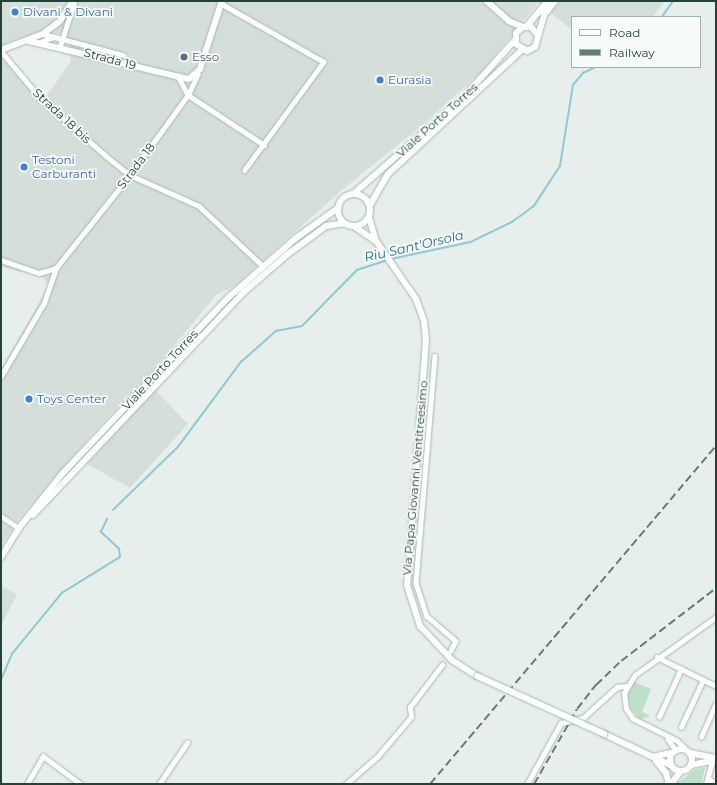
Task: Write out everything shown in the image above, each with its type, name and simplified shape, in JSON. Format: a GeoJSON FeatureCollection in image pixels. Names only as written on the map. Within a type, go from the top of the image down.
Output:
{"type":"FeatureCollection","features":[{"type":"Feature","properties":{"kind":"main road"},"geometry":{"type":"LineString","coordinates":[[548,1],[524,27],[516,32],[515,40],[522,50],[535,47],[544,15],[555,1]]}},
{"type":"Feature","properties":{"kind":"main road"},"geometry":{"type":"LineString","coordinates":[[524,27],[538,34]]}},
{"type":"Feature","properties":{"kind":"main road","name":"Viale Porto Torres"},"geometry":{"type":"LineString","coordinates":[[353,194],[462,99],[515,40]]}},
{"type":"Feature","properties":{"kind":"main road","name":"Viale Porto Torres"},"geometry":{"type":"LineString","coordinates":[[370,204],[388,174],[522,50]]}},
{"type":"Feature","properties":{"kind":"main road"},"geometry":{"type":"LineString","coordinates":[[353,194],[366,199],[370,204],[369,217],[355,227],[344,223],[338,208],[343,198],[353,194]]}},
{"type":"Feature","properties":{"kind":"main road","name":"Viale Porto Torres"},"geometry":{"type":"LineString","coordinates":[[2,555],[19,528],[64,472],[229,297],[263,266],[338,208]]}},
{"type":"Feature","properties":{"kind":"main road","name":"Via Papa Giovanni Ventitreesimo"},"geometry":{"type":"LineString","coordinates":[[369,217],[376,241],[416,299],[424,321],[426,340],[406,570],[408,592],[420,626],[434,644],[477,676],[671,766]]}},
{"type":"Feature","properties":{"kind":"main road","name":"Viale Porto Torres"},"geometry":{"type":"LineString","coordinates":[[2,555],[76,468],[244,292],[288,254],[326,226],[344,223]]}},
{"type":"Feature","properties":{"kind":"main road","name":"Via Papa Giovanni Ventitreesimo"},"geometry":{"type":"LineString","coordinates":[[355,227],[376,241]]}},
{"type":"Feature","properties":{"kind":"main road"},"geometry":{"type":"LineString","coordinates":[[670,784],[671,766],[674,752]]}},
{"type":"Feature","properties":{"kind":"main road"},"geometry":{"type":"LineString","coordinates":[[652,757],[674,752],[688,752],[691,765],[680,772],[670,784]]}},
{"type":"Feature","properties":{"kind":"main road"},"geometry":{"type":"LineString","coordinates":[[652,757],[666,772],[670,784]]}},
{"type":"Feature","properties":{"kind":"main road"},"geometry":{"type":"LineString","coordinates":[[671,766],[680,772]]}},
{"type":"Feature","properties":{"kind":"street"},"geometry":{"type":"LineString","coordinates":[[1,50],[29,41],[43,34],[60,21],[74,1]]}},
{"type":"Feature","properties":{"kind":"street"},"geometry":{"type":"LineString","coordinates":[[60,46],[74,1]]}},
{"type":"Feature","properties":{"kind":"street"},"geometry":{"type":"LineString","coordinates":[[487,1],[509,21],[516,32]]}},
{"type":"Feature","properties":{"kind":"street"},"geometry":{"type":"LineString","coordinates":[[220,2],[324,62],[245,170]]}},
{"type":"Feature","properties":{"kind":"street","name":"Strada 18"},"geometry":{"type":"LineString","coordinates":[[1,376],[44,303],[56,268],[130,175],[188,95],[198,74],[220,2]]}},
{"type":"Feature","properties":{"kind":"street"},"geometry":{"type":"LineString","coordinates":[[509,21],[524,27]]}},
{"type":"Feature","properties":{"kind":"street"},"geometry":{"type":"LineString","coordinates":[[43,34],[62,37],[123,55]]}},
{"type":"Feature","properties":{"kind":"street","name":"Strada 19"},"geometry":{"type":"LineString","coordinates":[[40,42],[56,36]]}},
{"type":"Feature","properties":{"kind":"street","name":"Strada 19"},"geometry":{"type":"LineString","coordinates":[[29,41],[60,46],[179,78],[198,74]]}},
{"type":"Feature","properties":{"kind":"street","name":"Strada 18 bis"},"geometry":{"type":"LineString","coordinates":[[1,50],[42,100],[130,175],[199,206],[263,266]]}},
{"type":"Feature","properties":{"kind":"street"},"geometry":{"type":"LineString","coordinates":[[179,78],[188,95],[264,145]]}},
{"type":"Feature","properties":{"kind":"street"},"geometry":{"type":"LineString","coordinates":[[1,260],[39,273],[56,268]]}},
{"type":"Feature","properties":{"kind":"street"},"geometry":{"type":"LineString","coordinates":[[435,356],[426,437],[416,583],[427,616],[456,641],[451,651]]}},
{"type":"Feature","properties":{"kind":"street"},"geometry":{"type":"LineString","coordinates":[[418,433],[426,437]]}},
{"type":"Feature","properties":{"kind":"street"},"geometry":{"type":"LineString","coordinates":[[1,516],[19,528]]}},
{"type":"Feature","properties":{"kind":"street"},"geometry":{"type":"LineString","coordinates":[[527,784],[561,723],[583,718],[617,687],[626,686],[657,657],[716,617]]}},
{"type":"Feature","properties":{"kind":"street"},"geometry":{"type":"LineString","coordinates":[[657,657],[716,686]]}},
{"type":"Feature","properties":{"kind":"street"},"geometry":{"type":"LineString","coordinates":[[346,784],[378,756],[411,717],[410,707],[442,665]]}},
{"type":"Feature","properties":{"kind":"street"},"geometry":{"type":"LineString","coordinates":[[659,717],[681,669]]}},
{"type":"Feature","properties":{"kind":"street"},"geometry":{"type":"LineString","coordinates":[[681,727],[703,680]]}},
{"type":"Feature","properties":{"kind":"street"},"geometry":{"type":"LineString","coordinates":[[626,686],[625,704],[633,719],[666,736],[688,752],[715,760]]}},
{"type":"Feature","properties":{"kind":"street"},"geometry":{"type":"LineString","coordinates":[[701,737],[716,703]]}},
{"type":"Feature","properties":{"kind":"street"},"geometry":{"type":"LineString","coordinates":[[666,736],[674,752]]}},
{"type":"Feature","properties":{"kind":"street"},"geometry":{"type":"LineString","coordinates":[[159,784],[187,744]]}},
{"type":"Feature","properties":{"kind":"street"},"geometry":{"type":"LineString","coordinates":[[27,784],[43,756],[81,784]]}},
{"type":"Feature","properties":{"kind":"street"},"geometry":{"type":"LineString","coordinates":[[691,765],[715,760]]}},
{"type":"Feature","properties":{"kind":"street"},"geometry":{"type":"LineString","coordinates":[[706,784],[715,760]]}},
{"type":"Feature","properties":{"kind":"street"},"geometry":{"type":"LineString","coordinates":[[708,778],[716,784]]}},
{"type":"Feature","properties":{"kind":"shaded area"},"geometry":{"type":"Polygon","coordinates":[[[1,1],[665,1],[654,16],[571,16],[571,29],[538,3],[483,70],[425,123],[343,189],[236,285],[216,295],[154,370],[100,426],[17,522],[1,512],[1,369],[49,285],[43,277],[1,267],[1,56],[42,103],[71,61],[68,36],[45,30],[1,45],[1,1]]]}},
{"type":"Feature","properties":{"kind":"shaded area"},"geometry":{"type":"Polygon","coordinates":[[[154,389],[188,424],[130,488],[87,464],[154,389]]]}},
{"type":"Feature","properties":{"kind":"shaded area"},"geometry":{"type":"Polygon","coordinates":[[[1,520],[13,528],[1,547],[1,520]]]}},
{"type":"Feature","properties":{"kind":"shaded area"},"geometry":{"type":"Polygon","coordinates":[[[1,586],[17,594],[1,626],[1,586]]]}},
{"type":"Feature","properties":{"kind":"green space"},"geometry":{"type":"Polygon","coordinates":[[[632,681],[651,689],[642,712],[651,716],[640,719],[630,708],[627,695],[632,681]]]}},
{"type":"Feature","properties":{"kind":"green space"},"geometry":{"type":"Polygon","coordinates":[[[705,768],[701,784],[676,784],[696,769],[705,768]]]}},
{"type":"Feature","properties":{"kind":"waterway","name":"Riu Sant'Orsola"},"geometry":{"type":"LineString","coordinates":[[663,16],[673,1]]}},
{"type":"Feature","properties":{"kind":"waterway","name":"Riu Sant'Orsola"},"geometry":{"type":"LineString","coordinates":[[391,259],[471,242],[512,222],[534,206],[560,166],[573,85],[583,73],[594,68]]}},
{"type":"Feature","properties":{"kind":"waterway","name":"Riu Sant'Orsola"},"geometry":{"type":"LineString","coordinates":[[113,510],[178,447],[241,362],[276,331],[302,326],[357,270],[387,260]]}},
{"type":"Feature","properties":{"kind":"waterway","name":"Riu Sant'Orsola"},"geometry":{"type":"LineString","coordinates":[[1,680],[12,654],[62,593],[120,557],[119,549],[101,532],[107,519]]}},
{"type":"Feature","properties":{"kind":"railway"},"geometry":{"type":"LineString","coordinates":[[430,784],[716,445]]}},
{"type":"Feature","properties":{"kind":"railway"},"geometry":{"type":"LineString","coordinates":[[534,784],[577,709],[596,685],[621,661],[716,588]]}},
{"type":"Feature","properties":{"kind":"place","name":"Divani & Divani"},"geometry":{"type":"Point","coordinates":[15,12]}},
{"type":"Feature","properties":{"kind":"place","name":"Esso"},"geometry":{"type":"Point","coordinates":[184,57]}},
{"type":"Feature","properties":{"kind":"place","name":"Eurasia"},"geometry":{"type":"Point","coordinates":[380,80]}},
{"type":"Feature","properties":{"kind":"place","name":"Testoni Carburanti"},"geometry":{"type":"Point","coordinates":[24,167]}},
{"type":"Feature","properties":{"kind":"place","name":"Toys Center"},"geometry":{"type":"Point","coordinates":[29,399]}}]}
